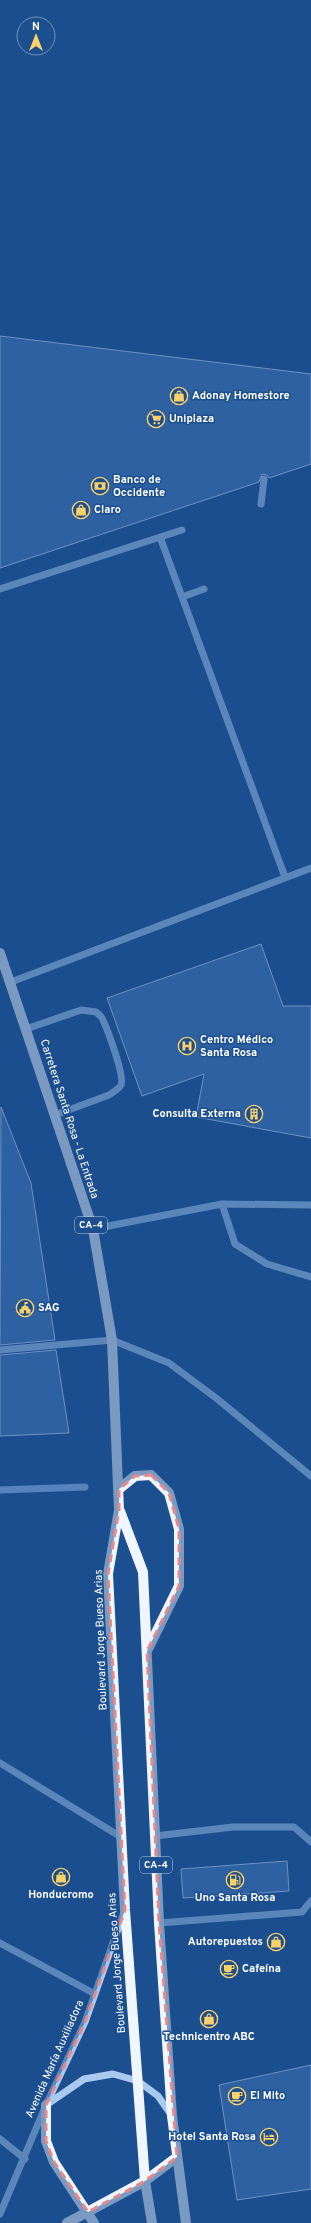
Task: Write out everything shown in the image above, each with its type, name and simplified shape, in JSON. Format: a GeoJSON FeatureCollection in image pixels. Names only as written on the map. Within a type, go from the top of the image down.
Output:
{"type":"FeatureCollection","features":[{"type":"Feature","properties":{"kind":"main road","name":"Carretera Santa Rosa - La Entrada"},"geometry":{"type":"LineString","coordinates":[[0,953],[93,1229],[112,1340],[119,1510]]}},
{"type":"Feature","properties":{"kind":"main road"},"geometry":{"type":"LineString","coordinates":[[119,1489],[135,1476],[151,1475],[169,1493],[179,1529],[178,1586],[147,1651]]}},
{"type":"Feature","properties":{"kind":"main road","name":"CA-4"},"geometry":{"type":"LineString","coordinates":[[119,1510],[143,1572],[155,1836],[172,2116],[186,2223]]}},
{"type":"Feature","properties":{"kind":"main road","name":"Boulevard Jorge Bueso Arias"},"geometry":{"type":"LineString","coordinates":[[119,1510],[108,1574],[125,1910],[145,2181],[152,2223]]}},
{"type":"Feature","properties":{"kind":"main road"},"geometry":{"type":"LineString","coordinates":[[46,2105],[46,2141],[54,2162],[94,2223]]}},
{"type":"Feature","properties":{"kind":"main road"},"geometry":{"type":"LineString","coordinates":[[67,2223],[145,2181],[177,2157]]}},
{"type":"Feature","properties":{"kind":"street"},"geometry":{"type":"LineString","coordinates":[[261,504],[264,479]]}},
{"type":"Feature","properties":{"kind":"street"},"geometry":{"type":"LineString","coordinates":[[0,589],[182,530]]}},
{"type":"Feature","properties":{"kind":"street"},"geometry":{"type":"LineString","coordinates":[[160,537],[285,877]]}},
{"type":"Feature","properties":{"kind":"street"},"geometry":{"type":"LineString","coordinates":[[182,597],[204,589]]}},
{"type":"Feature","properties":{"kind":"street"},"geometry":{"type":"LineString","coordinates":[[11,982],[311,868]]}},
{"type":"Feature","properties":{"kind":"street"},"geometry":{"type":"LineString","coordinates":[[26,1029],[81,1010],[96,1012],[102,1018],[114,1051],[122,1077],[121,1085],[109,1095],[55,1115]]}},
{"type":"Feature","properties":{"kind":"street"},"geometry":{"type":"LineString","coordinates":[[93,1229],[222,1204],[311,1205]]}},
{"type":"Feature","properties":{"kind":"street"},"geometry":{"type":"LineString","coordinates":[[222,1204],[235,1244],[267,1264],[311,1277]]}},
{"type":"Feature","properties":{"kind":"street"},"geometry":{"type":"LineString","coordinates":[[0,1350],[112,1340],[169,1363],[216,1398],[311,1476]]}},
{"type":"Feature","properties":{"kind":"street"},"geometry":{"type":"LineString","coordinates":[[0,1763],[121,1837]]}},
{"type":"Feature","properties":{"kind":"street"},"geometry":{"type":"LineString","coordinates":[[155,1836],[233,1827],[294,1827],[311,1842]]}},
{"type":"Feature","properties":{"kind":"street"},"geometry":{"type":"LineString","coordinates":[[160,1923],[302,1912],[311,1901]]}},
{"type":"Feature","properties":{"kind":"street","name":"Avenida María Auxiliadora"},"geometry":{"type":"LineString","coordinates":[[0,2214],[25,2159],[46,2105],[85,2022],[125,1910]]}},
{"type":"Feature","properties":{"kind":"street"},"geometry":{"type":"LineString","coordinates":[[0,1943],[95,1994]]}},
{"type":"Feature","properties":{"kind":"street"},"geometry":{"type":"LineString","coordinates":[[46,2105],[84,2079],[113,2074],[138,2080],[158,2096],[172,2116]]}},
{"type":"Feature","properties":{"kind":"street"},"geometry":{"type":"LineString","coordinates":[[0,2139],[25,2159]]}},
{"type":"Feature","properties":{"kind":"highlighted area"},"geometry":{"type":"Polygon","coordinates":[[[151,1475],[169,1493],[179,1529],[179,1586],[147,1651],[159,1923],[177,2157],[145,2181],[88,2212],[54,2162],[46,2141],[46,2105],[85,2022],[125,1910],[108,1574],[119,1510],[119,1489],[135,1476],[151,1475]]]}},
{"type":"Feature","properties":{"kind":"building","name":"Uniplaza"},"geometry":{"type":"Polygon","coordinates":[[[0,336],[311,374],[311,464],[269,478],[267,475],[262,474],[259,482],[0,568],[0,336]]]}},
{"type":"Feature","properties":{"kind":"building"},"geometry":{"type":"Polygon","coordinates":[[[261,944],[283,1006],[311,1006],[311,1138],[196,1117],[204,1074],[142,1096],[107,998],[261,944]]]}},
{"type":"Feature","properties":{"kind":"building"},"geometry":{"type":"Polygon","coordinates":[[[1,1107],[31,1183],[55,1340],[0,1345],[1,1107]]]}},
{"type":"Feature","properties":{"kind":"building"},"geometry":{"type":"Polygon","coordinates":[[[56,1350],[69,1433],[0,1436],[0,1355],[56,1350]]]}},
{"type":"Feature","properties":{"kind":"building","name":"Uno Santa Rosa"},"geometry":{"type":"Polygon","coordinates":[[[287,1861],[289,1891],[183,1898],[181,1869],[287,1861]]]}},
{"type":"Feature","properties":{"kind":"building","name":"Hotel Santa Rosa"},"geometry":{"type":"Polygon","coordinates":[[[311,2065],[311,2189],[237,2200],[219,2085],[311,2065]]]}},
{"type":"Feature","properties":{"kind":"waterway"},"geometry":{"type":"LineString","coordinates":[[0,1490],[85,1487]]}},
{"type":"Feature","properties":{"kind":"place","name":"Adonay Homestore"},"geometry":{"type":"Point","coordinates":[179,396]}},
{"type":"Feature","properties":{"kind":"place","name":"Uniplaza"},"geometry":{"type":"Point","coordinates":[156,419]}},
{"type":"Feature","properties":{"kind":"place","name":"Banco de Occidente"},"geometry":{"type":"Point","coordinates":[100,486]}},
{"type":"Feature","properties":{"kind":"place","name":"Claro"},"geometry":{"type":"Point","coordinates":[81,510]}},
{"type":"Feature","properties":{"kind":"place","name":"Centro Médico Santa Rosa"},"geometry":{"type":"Point","coordinates":[187,1046]}},
{"type":"Feature","properties":{"kind":"place","name":"Consulta Externa"},"geometry":{"type":"Point","coordinates":[254,1114]}},
{"type":"Feature","properties":{"kind":"place","name":"SAG"},"geometry":{"type":"Point","coordinates":[25,1308]}},
{"type":"Feature","properties":{"kind":"place","name":"Honducromo"},"geometry":{"type":"Point","coordinates":[61,1877]}},
{"type":"Feature","properties":{"kind":"place","name":"Uno Santa Rosa"},"geometry":{"type":"Point","coordinates":[235,1880]}},
{"type":"Feature","properties":{"kind":"place","name":"Autorepuestos"},"geometry":{"type":"Point","coordinates":[276,1942]}},
{"type":"Feature","properties":{"kind":"place","name":"Cafeína"},"geometry":{"type":"Point","coordinates":[229,1969]}},
{"type":"Feature","properties":{"kind":"place","name":"Technicentro ABC"},"geometry":{"type":"Point","coordinates":[209,2019]}},
{"type":"Feature","properties":{"kind":"place","name":"El Mito"},"geometry":{"type":"Point","coordinates":[237,2096]}},
{"type":"Feature","properties":{"kind":"place","name":"Hotel Santa Rosa"},"geometry":{"type":"Point","coordinates":[269,2137]}}]}
